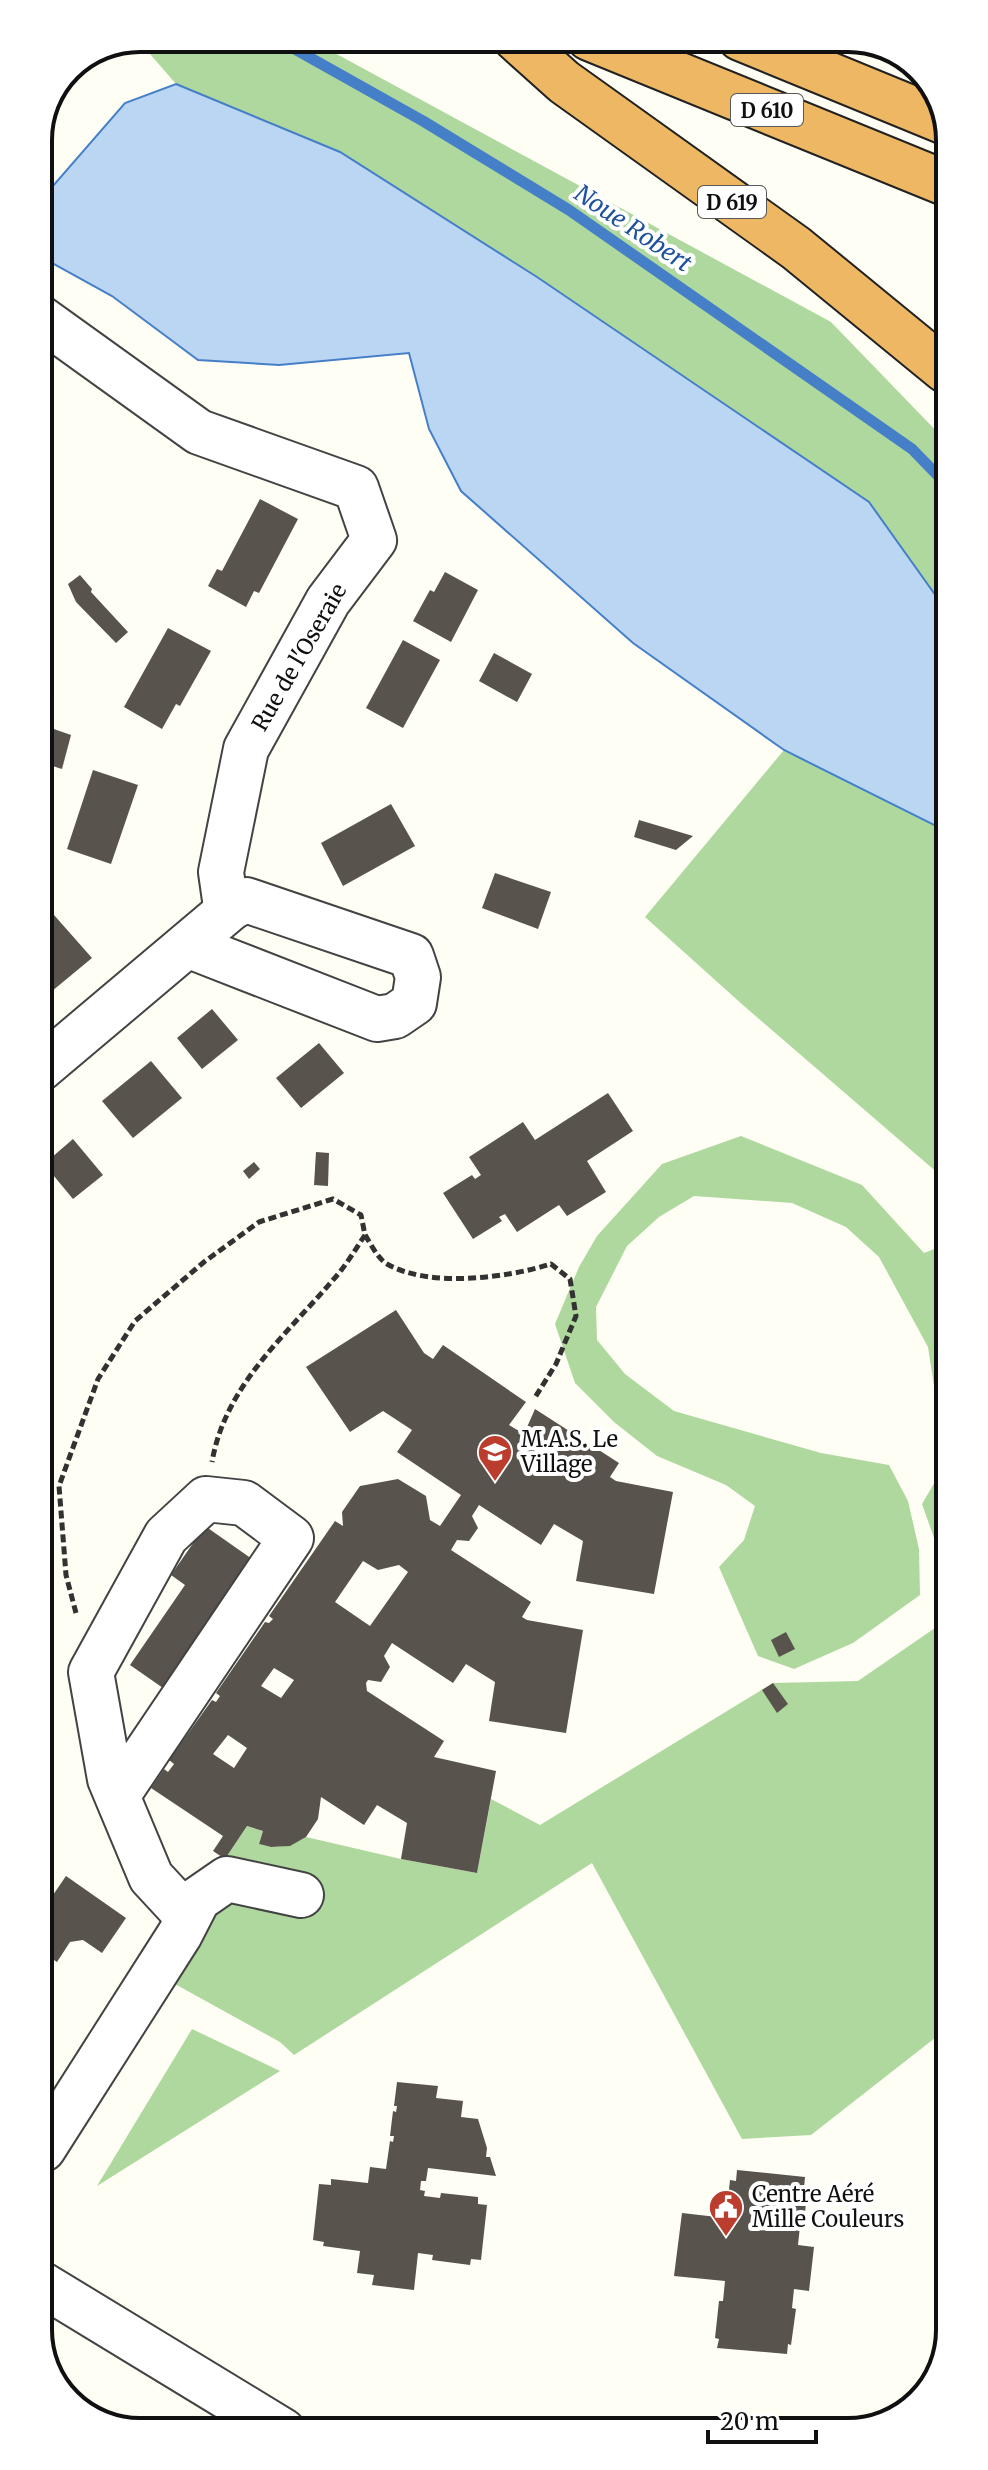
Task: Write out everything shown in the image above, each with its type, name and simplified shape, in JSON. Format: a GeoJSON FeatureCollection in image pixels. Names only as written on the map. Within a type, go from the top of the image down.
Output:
{"type":"FeatureCollection","features":[{"type":"Feature","properties":{"kind":"highway","name":"D 619"},"geometry":{"type":"LineString","coordinates":[[531,52],[564,82],[796,248],[936,363]]}},
{"type":"Feature","properties":{"kind":"highway","name":"D 610"},"geometry":{"type":"LineString","coordinates":[[623,52],[936,179]]}},
{"type":"Feature","properties":{"kind":"highway","name":"D 610"},"geometry":{"type":"LineString","coordinates":[[774,52],[932,117]]}},
{"type":"Feature","properties":{"kind":"street","name":"Rue de l'Oseraie"},"geometry":{"type":"LineString","coordinates":[[52,326],[199,432],[356,488],[374,540],[328,601],[246,749],[221,872],[225,900],[232,907]]}},
{"type":"Feature","properties":{"kind":"street"},"geometry":{"type":"LineString","coordinates":[[52,1059],[232,907],[246,900],[411,956],[418,977],[414,1003],[395,1016],[377,1019],[187,945]]}},
{"type":"Feature","properties":{"kind":"street"},"geometry":{"type":"LineString","coordinates":[[117,1796],[291,1538],[244,1503],[206,1499],[166,1536],[91,1672],[110,1779],[117,1796],[151,1877],[188,1917]]}},
{"type":"Feature","properties":{"kind":"street"},"geometry":{"type":"LineString","coordinates":[[52,2135],[180,1934],[198,1899],[227,1879],[301,1895]]}},
{"type":"Feature","properties":{"kind":"street"},"geometry":{"type":"LineString","coordinates":[[52,2290],[262,2418]]}},
{"type":"Feature","properties":{"kind":"path"},"geometry":{"type":"LineString","coordinates":[[91,1672],[66,1575],[59,1486],[98,1379],[135,1321],[204,1262],[259,1222],[333,1199],[361,1215],[365,1235],[385,1263],[418,1276],[443,1279],[523,1273],[551,1264],[570,1279],[576,1316],[556,1364],[534,1399]]}},
{"type":"Feature","properties":{"kind":"path"},"geometry":{"type":"LineString","coordinates":[[206,1499],[212,1457],[223,1418],[252,1374],[335,1278],[365,1235]]}},
{"type":"Feature","properties":{"kind":"green space"},"geometry":{"type":"Polygon","coordinates":[[[148,52],[333,52],[831,322],[936,431],[936,596],[869,502],[537,277],[340,152],[176,84],[148,52]]]}},
{"type":"Feature","properties":{"kind":"green space"},"geometry":{"type":"Polygon","coordinates":[[[784,750],[936,826],[936,1172],[744,1006],[645,917],[784,750]]]}},
{"type":"Feature","properties":{"kind":"green space"},"geometry":{"type":"Polygon","coordinates":[[[741,1136],[862,1185],[924,1253],[936,1248],[936,1480],[934,1386],[928,1347],[879,1257],[846,1227],[792,1203],[694,1196],[659,1217],[627,1246],[596,1307],[597,1340],[625,1374],[674,1411],[821,1453],[889,1465],[908,1501],[919,1549],[920,1595],[853,1643],[794,1669],[758,1656],[719,1567],[744,1540],[755,1506],[726,1485],[657,1456],[614,1422],[575,1383],[555,1324],[579,1267],[597,1236],[662,1164],[741,1136]]]}},
{"type":"Feature","properties":{"kind":"green space"},"geometry":{"type":"Polygon","coordinates":[[[936,1480],[936,1544],[922,1504],[936,1480]]]}},
{"type":"Feature","properties":{"kind":"green space"},"geometry":{"type":"Polygon","coordinates":[[[936,1627],[936,2037],[811,2135],[742,2139],[592,1863],[294,2055],[280,2042],[164,1978],[225,1859],[247,1826],[263,1831],[259,1844],[266,1846],[283,1846],[306,1837],[477,1873],[491,1799],[540,1825],[773,1683],[858,1681],[936,1627]]]}},
{"type":"Feature","properties":{"kind":"green space"},"geometry":{"type":"Polygon","coordinates":[[[192,2029],[280,2071],[97,2186],[192,2029]]]}},
{"type":"Feature","properties":{"kind":"water"},"geometry":{"type":"Polygon","coordinates":[[[176,84],[340,152],[537,277],[869,502],[936,596],[936,826],[784,750],[633,643],[461,491],[429,429],[409,353],[279,365],[198,360],[112,296],[52,263],[52,187],[125,103],[176,84]]]}},
{"type":"Feature","properties":{"kind":"building"},"geometry":{"type":"Polygon","coordinates":[[[260,499],[298,519],[259,593],[254,591],[246,607],[208,586],[217,569],[222,571],[260,499]]]}},
{"type":"Feature","properties":{"kind":"building"},"geometry":{"type":"Polygon","coordinates":[[[445,572],[478,590],[451,642],[413,621],[430,590],[434,592],[445,572]]]}},
{"type":"Feature","properties":{"kind":"building"},"geometry":{"type":"Polygon","coordinates":[[[80,575],[92,589],[91,592],[128,632],[116,643],[76,602],[68,584],[80,575]]]}},
{"type":"Feature","properties":{"kind":"building"},"geometry":{"type":"Polygon","coordinates":[[[168,628],[211,651],[180,706],[176,704],[162,729],[124,707],[168,628]]]}},
{"type":"Feature","properties":{"kind":"building"},"geometry":{"type":"Polygon","coordinates":[[[403,640],[440,660],[403,728],[366,708],[403,640]]]}},
{"type":"Feature","properties":{"kind":"building"},"geometry":{"type":"Polygon","coordinates":[[[494,653],[532,674],[517,702],[479,681],[494,653]]]}},
{"type":"Feature","properties":{"kind":"building"},"geometry":{"type":"Polygon","coordinates":[[[52,728],[71,735],[62,769],[52,766],[52,728]]]}},
{"type":"Feature","properties":{"kind":"building"},"geometry":{"type":"Polygon","coordinates":[[[93,770],[138,785],[111,864],[67,849],[93,770]]]}},
{"type":"Feature","properties":{"kind":"building"},"geometry":{"type":"Polygon","coordinates":[[[391,804],[415,846],[343,886],[321,843],[391,804]]]}},
{"type":"Feature","properties":{"kind":"building"},"geometry":{"type":"Polygon","coordinates":[[[639,820],[693,836],[676,850],[634,837],[639,820]]]}},
{"type":"Feature","properties":{"kind":"building"},"geometry":{"type":"Polygon","coordinates":[[[495,873],[551,892],[538,929],[482,908],[495,873]]]}},
{"type":"Feature","properties":{"kind":"building"},"geometry":{"type":"Polygon","coordinates":[[[54,915],[92,958],[52,991],[54,915]]]}},
{"type":"Feature","properties":{"kind":"building"},"geometry":{"type":"Polygon","coordinates":[[[212,1009],[238,1040],[202,1069],[177,1038],[212,1009]]]}},
{"type":"Feature","properties":{"kind":"building"},"geometry":{"type":"Polygon","coordinates":[[[319,1043],[344,1073],[301,1108],[276,1078],[319,1043]]]}},
{"type":"Feature","properties":{"kind":"building"},"geometry":{"type":"Polygon","coordinates":[[[151,1061],[182,1098],[133,1138],[102,1101],[151,1061]]]}},
{"type":"Feature","properties":{"kind":"building"},"geometry":{"type":"Polygon","coordinates":[[[608,1093],[633,1131],[587,1161],[606,1192],[567,1216],[559,1205],[517,1232],[505,1214],[499,1217],[502,1221],[473,1239],[443,1193],[472,1175],[475,1179],[481,1175],[469,1157],[523,1122],[535,1140],[608,1093]]]}},
{"type":"Feature","properties":{"kind":"building"},"geometry":{"type":"Polygon","coordinates":[[[73,1139],[103,1175],[73,1199],[52,1174],[52,1157],[73,1139]]]}},
{"type":"Feature","properties":{"kind":"building"},"geometry":{"type":"Polygon","coordinates":[[[316,1152],[329,1153],[328,1186],[314,1185],[316,1152]]]}},
{"type":"Feature","properties":{"kind":"building"},"geometry":{"type":"Polygon","coordinates":[[[254,1162],[260,1169],[249,1179],[243,1171],[254,1162]]]}},
{"type":"Feature","properties":{"kind":"building"},"geometry":{"type":"Polygon","coordinates":[[[396,1310],[424,1353],[433,1359],[443,1345],[526,1402],[509,1425],[524,1434],[535,1409],[619,1463],[610,1477],[616,1481],[673,1492],[654,1594],[576,1581],[583,1541],[554,1524],[541,1545],[479,1505],[472,1516],[478,1528],[469,1541],[457,1540],[451,1550],[531,1602],[522,1617],[583,1630],[566,1733],[489,1721],[495,1682],[466,1664],[453,1683],[392,1643],[384,1656],[390,1667],[381,1682],[368,1680],[366,1683],[367,1691],[444,1741],[434,1757],[496,1771],[477,1873],[401,1859],[407,1823],[377,1805],[364,1825],[321,1797],[318,1819],[306,1837],[290,1846],[271,1847],[259,1844],[263,1831],[247,1826],[225,1859],[213,1851],[223,1836],[151,1788],[164,1769],[168,1772],[174,1764],[169,1760],[212,1700],[216,1702],[220,1696],[216,1693],[265,1622],[273,1619],[269,1616],[335,1521],[343,1526],[342,1512],[360,1486],[398,1479],[426,1496],[430,1520],[440,1526],[461,1495],[397,1452],[412,1430],[383,1411],[350,1432],[306,1367],[396,1310]],[[363,1561],[335,1602],[370,1626],[408,1572],[399,1565],[378,1570],[363,1561]],[[274,1668],[261,1686],[281,1698],[294,1680],[274,1668]],[[228,1735],[213,1754],[234,1768],[247,1748],[228,1735]]]}},
{"type":"Feature","properties":{"kind":"building"},"geometry":{"type":"Polygon","coordinates":[[[205,1526],[252,1559],[163,1688],[130,1665],[185,1585],[171,1575],[205,1526]]]}},
{"type":"Feature","properties":{"kind":"building"},"geometry":{"type":"Polygon","coordinates":[[[786,1632],[795,1649],[779,1657],[771,1640],[786,1632]]]}},
{"type":"Feature","properties":{"kind":"building"},"geometry":{"type":"Polygon","coordinates":[[[773,1683],[788,1704],[777,1713],[762,1690],[773,1683]]]}},
{"type":"Feature","properties":{"kind":"building"},"geometry":{"type":"Polygon","coordinates":[[[66,1876],[126,1918],[102,1953],[83,1940],[70,1942],[57,1962],[52,1959],[52,1896],[66,1876]]]}},
{"type":"Feature","properties":{"kind":"building"},"geometry":{"type":"Polygon","coordinates":[[[397,2082],[438,2086],[436,2098],[463,2101],[461,2117],[478,2119],[487,2148],[486,2157],[490,2157],[496,2176],[428,2168],[426,2181],[421,2181],[420,2190],[425,2191],[424,2196],[440,2198],[441,2193],[478,2197],[478,2204],[487,2205],[481,2260],[471,2259],[470,2265],[432,2260],[433,2255],[418,2253],[414,2290],[372,2285],[374,2275],[357,2273],[360,2251],[323,2246],[324,2242],[313,2240],[319,2184],[331,2185],[331,2179],[368,2183],[370,2167],[386,2169],[390,2141],[393,2142],[394,2136],[390,2136],[393,2111],[396,2112],[397,2106],[394,2106],[397,2082]]]}},
{"type":"Feature","properties":{"kind":"building"},"geometry":{"type":"Polygon","coordinates":[[[737,2170],[805,2177],[804,2226],[800,2226],[798,2245],[814,2247],[809,2291],[794,2289],[792,2308],[796,2309],[787,2354],[717,2348],[719,2339],[715,2338],[719,2301],[723,2301],[725,2281],[674,2276],[682,2213],[726,2218],[730,2180],[736,2181],[737,2170]]]}},
{"type":"Feature","properties":{"kind":"waterway","name":"Noue Robert"},"geometry":{"type":"LineString","coordinates":[[300,52],[423,121],[569,210],[912,449],[936,474]]}},
{"type":"Feature","properties":{"kind":"place","name":"M.A.S. Le Village"},"geometry":{"type":"Point","coordinates":[495,1483]}},
{"type":"Feature","properties":{"kind":"place","name":"Centre Aéré Mille Couleurs"},"geometry":{"type":"Point","coordinates":[726,2238]}}]}
